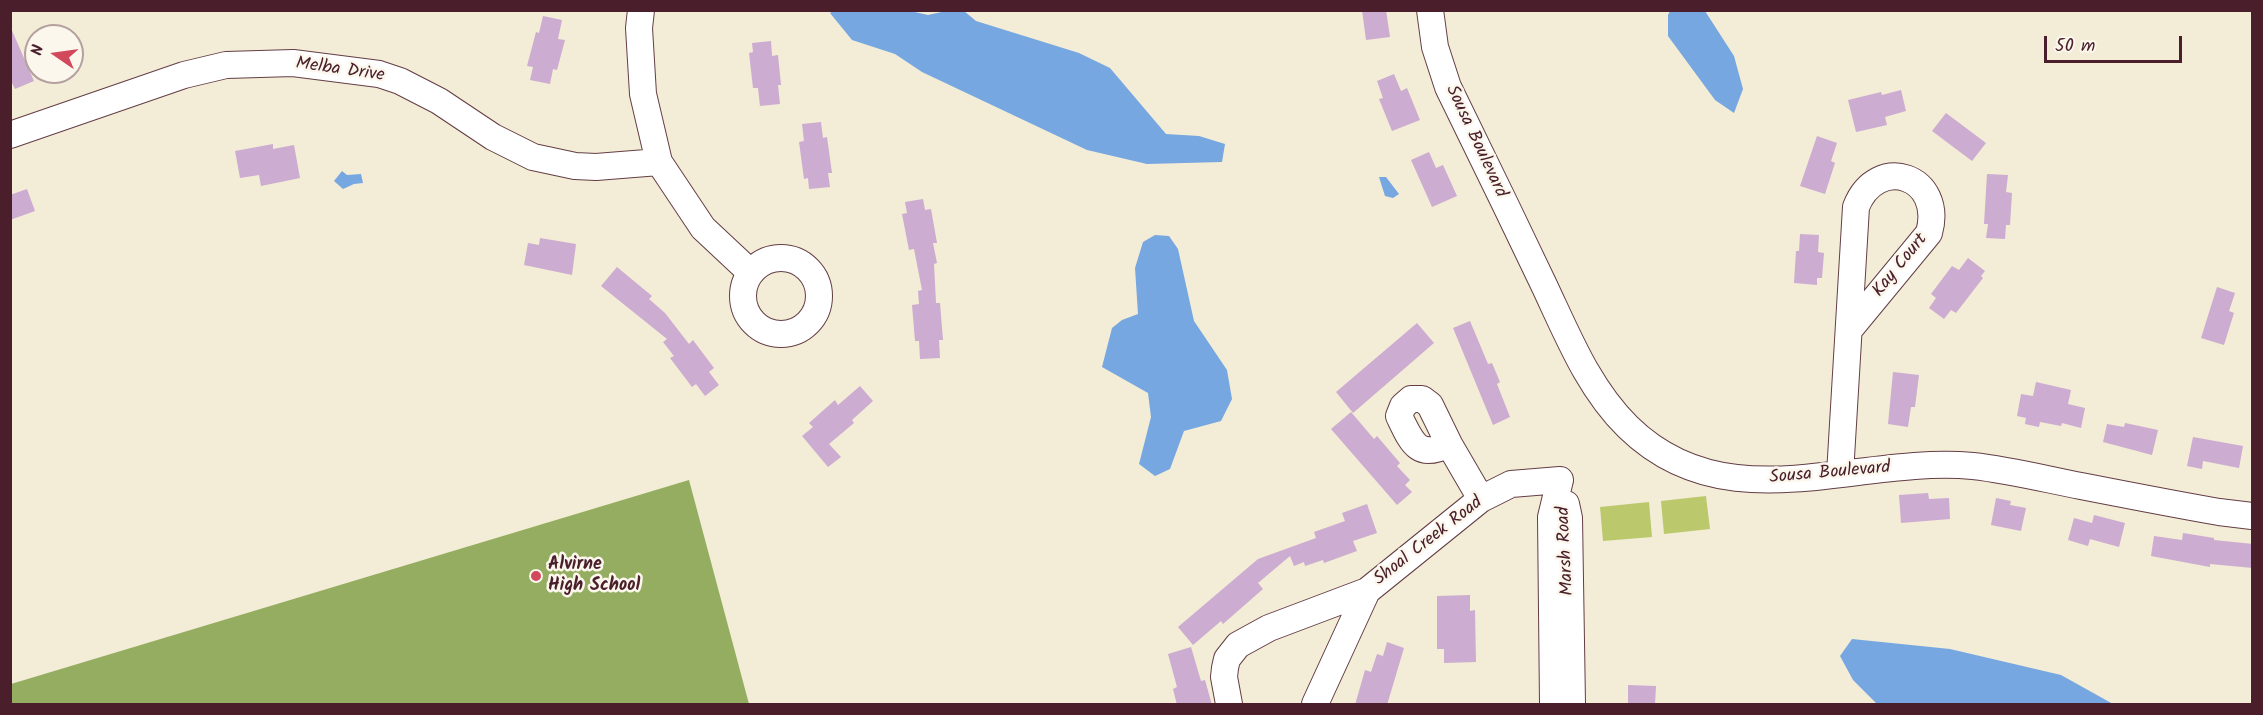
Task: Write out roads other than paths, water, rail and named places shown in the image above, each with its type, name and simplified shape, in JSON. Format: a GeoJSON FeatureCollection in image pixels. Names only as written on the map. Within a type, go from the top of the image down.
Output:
{"type":"FeatureCollection","features":[{"type":"Feature","properties":{"kind":"street"},"geometry":{"type":"LineString","coordinates":[[640,10],[641,84],[659,162],[703,228],[750,272]]}},
{"type":"Feature","properties":{"kind":"street","name":"Sousa Boulevard"},"geometry":{"type":"LineString","coordinates":[[1430,10],[1435,47],[1448,87],[1580,360],[1598,390],[1618,416],[1639,436],[1667,455],[1693,467],[1723,476],[1776,481],[1931,464],[1973,466],[2219,512],[2253,516]]}},
{"type":"Feature","properties":{"kind":"street","name":"Melba Drive"},"geometry":{"type":"LineString","coordinates":[[10,135],[194,73],[226,65],[293,63],[380,74],[400,81],[439,100],[493,137],[533,157],[596,168],[659,162]]}},
{"type":"Feature","properties":{"kind":"street","name":"Kay Court"},"geometry":{"type":"LineString","coordinates":[[1840,474],[1856,207],[1861,195],[1869,185],[1881,178],[1894,176],[1907,178],[1919,185],[1928,195],[1933,220],[1929,232],[1849,330]]}},
{"type":"Feature","properties":{"kind":"street"},"geometry":{"type":"LineString","coordinates":[[1449,444],[1481,500]]}},
{"type":"Feature","properties":{"kind":"street","name":"Shoal Creek Road"},"geometry":{"type":"LineString","coordinates":[[1229,705],[1224,677],[1225,668],[1227,659],[1238,645],[1269,628],[1367,591],[1481,500],[1511,483],[1560,480]]}},
{"type":"Feature","properties":{"kind":"street","name":"Marsh Road"},"geometry":{"type":"LineString","coordinates":[[1553,705],[1551,518],[1560,480]]}},
{"type":"Feature","properties":{"kind":"street","name":"Marsh Road"},"geometry":{"type":"LineString","coordinates":[[1560,480],[1569,518],[1572,705]]}},
{"type":"Feature","properties":{"kind":"street","name":"Shoal Creek Road"},"geometry":{"type":"LineString","coordinates":[[1315,705],[1367,591]]}},
{"type":"Feature","properties":{"kind":"water"},"geometry":{"type":"Polygon","coordinates":[[[834,10],[906,10],[928,15],[946,11],[964,11],[976,21],[1079,53],[1110,68],[1166,134],[1199,136],[1225,144],[1222,162],[1147,164],[1087,150],[922,72],[895,54],[852,40],[830,13],[834,10]]]}},
{"type":"Feature","properties":{"kind":"water"},"geometry":{"type":"Polygon","coordinates":[[[1670,11],[1705,11],[1734,56],[1743,89],[1734,113],[1715,100],[1668,36],[1670,11]]]}},
{"type":"Feature","properties":{"kind":"water"},"geometry":{"type":"Polygon","coordinates":[[[342,171],[347,175],[361,174],[363,183],[343,189],[334,181],[342,171]]]}},
{"type":"Feature","properties":{"kind":"water"},"geometry":{"type":"Polygon","coordinates":[[[1379,177],[1386,177],[1399,194],[1393,198],[1385,196],[1379,177]]]}},
{"type":"Feature","properties":{"kind":"water"},"geometry":{"type":"Polygon","coordinates":[[[1155,235],[1169,236],[1178,249],[1194,321],[1227,370],[1232,399],[1221,421],[1184,431],[1170,469],[1155,476],[1139,464],[1151,417],[1148,393],[1102,367],[1112,328],[1122,320],[1138,314],[1135,268],[1143,242],[1155,235]]]}},
{"type":"Feature","properties":{"kind":"water"},"geometry":{"type":"Polygon","coordinates":[[[1852,639],[1950,649],[2061,675],[2113,704],[1877,704],[1853,680],[1840,656],[1852,639]]]}},
{"type":"Feature","properties":{"kind":"place","name":"Alvirne High School"},"geometry":{"type":"Point","coordinates":[536,576]}}]}
